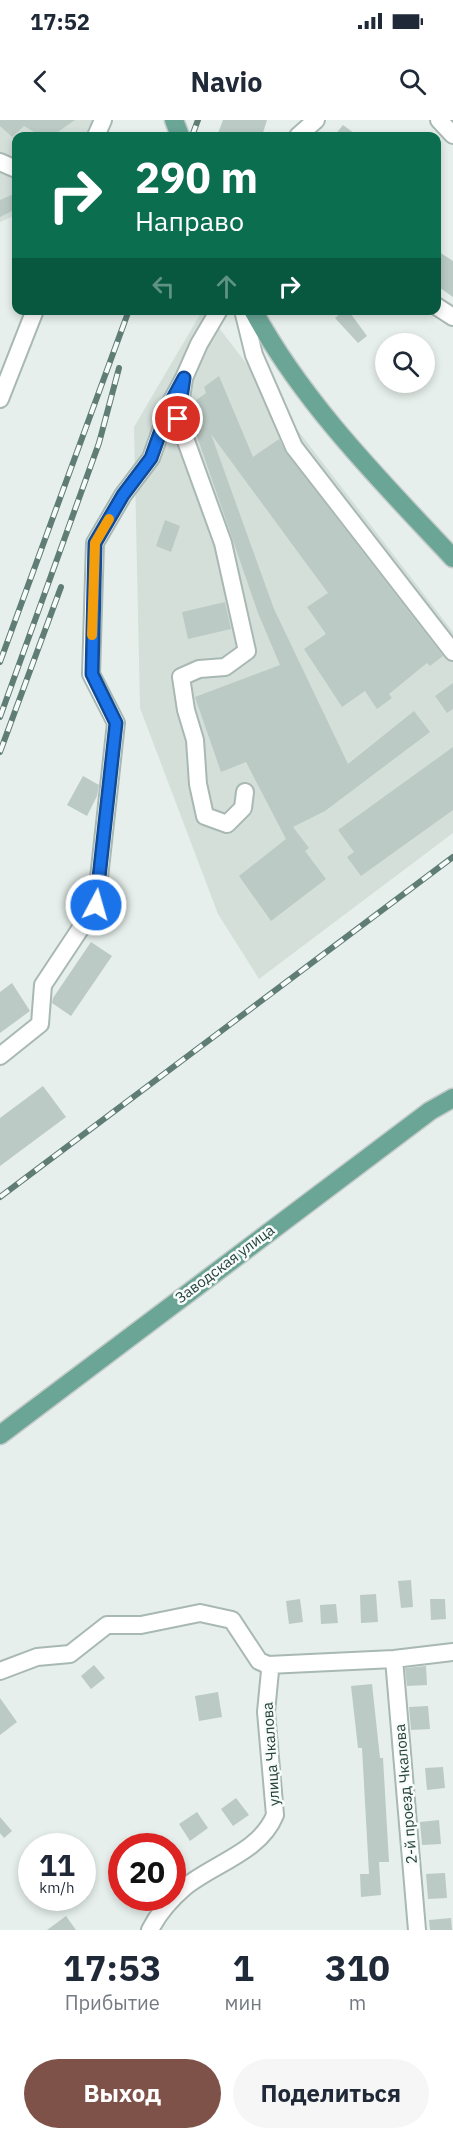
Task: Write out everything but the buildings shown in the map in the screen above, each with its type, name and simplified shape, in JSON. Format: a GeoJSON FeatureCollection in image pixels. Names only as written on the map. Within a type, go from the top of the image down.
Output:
{"type":"FeatureCollection","features":[{"type":"Feature","properties":{"kind":"main road"},"geometry":{"type":"LineString","coordinates":[[256,315],[273,348],[327,418],[453,558]]}},
{"type":"Feature","properties":{"kind":"main road","name":"Заводская улица"},"geometry":{"type":"LineString","coordinates":[[0,1435],[429,1111],[453,1098]]}},
{"type":"Feature","properties":{"kind":"street"},"geometry":{"type":"LineString","coordinates":[[302,132],[316,120]]}},
{"type":"Feature","properties":{"kind":"street"},"geometry":{"type":"LineString","coordinates":[[439,120],[453,135]]}},
{"type":"Feature","properties":{"kind":"street"},"geometry":{"type":"LineString","coordinates":[[0,399],[33,315]]}},
{"type":"Feature","properties":{"kind":"street"},"geometry":{"type":"LineString","coordinates":[[0,1056],[40,1024],[43,985],[96,905],[116,723],[92,674],[95,543],[123,495],[151,458],[171,402],[199,344],[216,315]]}},
{"type":"Feature","properties":{"kind":"street"},"geometry":{"type":"LineString","coordinates":[[244,315],[254,355],[294,447],[453,652]]}},
{"type":"Feature","properties":{"kind":"street"},"geometry":{"type":"LineString","coordinates":[[184,378],[178,419],[223,543],[247,651],[225,668],[199,669],[181,677],[186,710],[195,740],[198,784],[205,816],[227,824],[243,808],[245,792]]}},
{"type":"Feature","properties":{"kind":"street"},"geometry":{"type":"LineString","coordinates":[[0,1671],[37,1657],[70,1654],[107,1625],[141,1625],[201,1613],[232,1620],[259,1661],[268,1665],[394,1659],[453,1652]]}},
{"type":"Feature","properties":{"kind":"street","name":"2-й проезд Чкалова"},"geometry":{"type":"LineString","coordinates":[[394,1659],[417,1930]]}},
{"type":"Feature","properties":{"kind":"street","name":"улица Чкалова"},"geometry":{"type":"LineString","coordinates":[[150,1930],[157,1916],[186,1887],[240,1853],[269,1830],[275,1815],[266,1712],[270,1671],[268,1665]]}},
{"type":"Feature","properties":{"kind":"shaded area"},"geometry":{"type":"Polygon","coordinates":[[[0,120],[110,120],[105,132],[12,132],[12,217],[0,222],[0,120]]]}},
{"type":"Feature","properties":{"kind":"shaded area"},"geometry":{"type":"Polygon","coordinates":[[[200,315],[209,315],[453,632],[453,833],[259,979],[218,914],[140,708],[134,427],[200,315]]]}},
{"type":"Feature","properties":{"kind":"railway"},"geometry":{"type":"LineString","coordinates":[[194,132],[198,120]]}},
{"type":"Feature","properties":{"kind":"railway"},"geometry":{"type":"LineString","coordinates":[[0,662],[127,315]]}},
{"type":"Feature","properties":{"kind":"railway"},"geometry":{"type":"LineString","coordinates":[[0,717],[99,443],[119,368]]}},
{"type":"Feature","properties":{"kind":"railway"},"geometry":{"type":"LineString","coordinates":[[0,752],[61,587]]}},
{"type":"Feature","properties":{"kind":"railway"},"geometry":{"type":"LineString","coordinates":[[0,1197],[453,857]]}},
{"type":"Feature","properties":{"kind":"slow traffic"},"geometry":{"type":"LineString","coordinates":[[92,635],[95,543],[109,519]]}},
{"type":"Feature","properties":{"kind":"route"},"geometry":{"type":"LineString","coordinates":[[96,905],[116,723],[92,674],[95,543],[123,495],[151,458],[171,402],[184,378],[178,419]]}}]}
